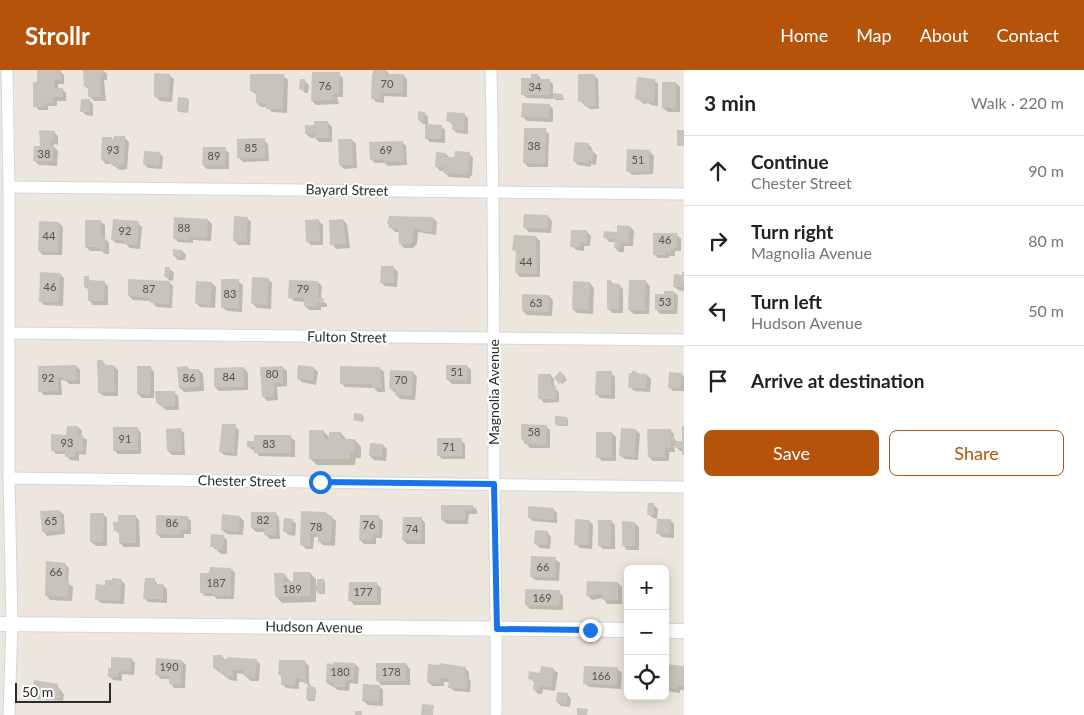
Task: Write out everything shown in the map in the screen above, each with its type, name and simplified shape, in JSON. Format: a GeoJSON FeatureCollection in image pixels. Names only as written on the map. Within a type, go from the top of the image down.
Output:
{"type":"FeatureCollection","features":[{"type":"Feature","properties":{"kind":"street"},"geometry":{"type":"LineString","coordinates":[[6,70],[10,334],[6,624],[9,715]]}},
{"type":"Feature","properties":{"kind":"street","name":"Magnolia Avenue"},"geometry":{"type":"LineString","coordinates":[[491,70],[497,629],[496,715]]}},
{"type":"Feature","properties":{"kind":"street","name":"Bayard Street"},"geometry":{"type":"LineString","coordinates":[[9,187],[684,194]]}},
{"type":"Feature","properties":{"kind":"street","name":"Fulton Street"},"geometry":{"type":"LineString","coordinates":[[10,334],[684,340]]}},
{"type":"Feature","properties":{"kind":"street","name":"Chester Street"},"geometry":{"type":"LineString","coordinates":[[9,478],[684,487]]}},
{"type":"Feature","properties":{"kind":"street","name":"Hudson Avenue"},"geometry":{"type":"LineString","coordinates":[[6,624],[624,630]]}},
{"type":"Feature","properties":{"kind":"street"},"geometry":{"type":"LineString","coordinates":[[669,631],[684,631]]}},
{"type":"Feature","properties":{"kind":"building"},"geometry":{"type":"Polygon","coordinates":[[[37,70],[61,70],[61,80],[54,80],[54,88],[63,88],[63,97],[54,97],[54,103],[45,103],[45,107],[33,107],[33,82],[37,82],[37,70]]]}},
{"type":"Feature","properties":{"kind":"building"},"geometry":{"type":"Polygon","coordinates":[[[83,70],[103,70],[103,77],[100,77],[102,97],[88,97],[88,87],[84,87],[83,70]]]}},
{"type":"Feature","properties":{"kind":"building"},"geometry":{"type":"Polygon","coordinates":[[[373,70],[386,70],[386,74],[404,74],[403,93],[381,93],[381,99],[371,99],[373,70]]]}},
{"type":"Feature","properties":{"kind":"building"},"geometry":{"type":"Polygon","coordinates":[[[312,72],[340,72],[339,94],[333,94],[333,97],[336,97],[335,100],[311,101],[312,72]]]}},
{"type":"Feature","properties":{"kind":"building"},"geometry":{"type":"Polygon","coordinates":[[[154,73],[170,74],[169,98],[154,97],[154,73]]]}},
{"type":"Feature","properties":{"kind":"building"},"geometry":{"type":"Polygon","coordinates":[[[250,74],[284,74],[283,109],[266,109],[266,103],[256,103],[256,91],[250,91],[250,74]]]}},
{"type":"Feature","properties":{"kind":"building"},"geometry":{"type":"Polygon","coordinates":[[[531,74],[538,74],[538,79],[550,79],[550,95],[521,95],[521,78],[531,78],[531,74]]]}},
{"type":"Feature","properties":{"kind":"building"},"geometry":{"type":"Polygon","coordinates":[[[578,74],[595,74],[596,106],[584,106],[584,101],[578,102],[578,74]]]}},
{"type":"Feature","properties":{"kind":"building"},"geometry":{"type":"Polygon","coordinates":[[[637,77],[655,79],[654,102],[645,102],[646,98],[644,101],[635,99],[637,77]]]}},
{"type":"Feature","properties":{"kind":"building"},"geometry":{"type":"Polygon","coordinates":[[[300,79],[305,79],[304,90],[299,90],[300,79]]]}},
{"type":"Feature","properties":{"kind":"building"},"geometry":{"type":"Polygon","coordinates":[[[662,82],[676,82],[676,108],[662,108],[662,82]]]}},
{"type":"Feature","properties":{"kind":"building"},"geometry":{"type":"Polygon","coordinates":[[[554,93],[563,94],[562,99],[553,98],[554,93]]]}},
{"type":"Feature","properties":{"kind":"building"},"geometry":{"type":"Polygon","coordinates":[[[178,97],[188,98],[187,112],[177,111],[178,97]]]}},
{"type":"Feature","properties":{"kind":"building"},"geometry":{"type":"Polygon","coordinates":[[[81,99],[90,99],[89,112],[80,112],[81,99]]]}},
{"type":"Feature","properties":{"kind":"building"},"geometry":{"type":"Polygon","coordinates":[[[522,103],[550,104],[549,118],[521,117],[522,103]]]}},
{"type":"Feature","properties":{"kind":"building"},"geometry":{"type":"Polygon","coordinates":[[[418,111],[425,112],[424,121],[418,120],[418,111]]]}},
{"type":"Feature","properties":{"kind":"building"},"geometry":{"type":"Polygon","coordinates":[[[447,112],[465,113],[464,130],[452,130],[452,122],[446,121],[447,112]]]}},
{"type":"Feature","properties":{"kind":"building"},"geometry":{"type":"Polygon","coordinates":[[[314,121],[328,121],[329,138],[314,138],[314,134],[305,134],[305,125],[314,125],[314,121]]]}},
{"type":"Feature","properties":{"kind":"building"},"geometry":{"type":"Polygon","coordinates":[[[425,124],[442,125],[441,139],[425,139],[425,124]]]}},
{"type":"Feature","properties":{"kind":"building"},"geometry":{"type":"Polygon","coordinates":[[[524,128],[546,128],[545,164],[523,163],[524,128]]]}},
{"type":"Feature","properties":{"kind":"building"},"geometry":{"type":"Polygon","coordinates":[[[39,130],[55,131],[54,141],[51,141],[50,145],[54,145],[53,162],[33,161],[34,146],[40,146],[39,130]]]}},
{"type":"Feature","properties":{"kind":"building"},"geometry":{"type":"Polygon","coordinates":[[[677,130],[684,130],[684,146],[677,146],[677,130]]]}},
{"type":"Feature","properties":{"kind":"building"},"geometry":{"type":"Polygon","coordinates":[[[114,136],[125,136],[124,165],[119,165],[119,167],[115,167],[115,164],[109,164],[109,161],[101,160],[102,137],[112,137],[113,141],[114,136]]]}},
{"type":"Feature","properties":{"kind":"building"},"geometry":{"type":"Polygon","coordinates":[[[265,138],[265,158],[237,158],[237,139],[265,138]]]}},
{"type":"Feature","properties":{"kind":"building"},"geometry":{"type":"Polygon","coordinates":[[[338,139],[352,139],[353,165],[339,165],[338,139]]]}},
{"type":"Feature","properties":{"kind":"building"},"geometry":{"type":"Polygon","coordinates":[[[403,141],[404,162],[383,162],[383,159],[370,160],[369,142],[403,141]]]}},
{"type":"Feature","properties":{"kind":"building"},"geometry":{"type":"Polygon","coordinates":[[[575,142],[589,143],[588,149],[593,150],[592,161],[588,161],[588,163],[573,161],[575,142]]]}},
{"type":"Feature","properties":{"kind":"building"},"geometry":{"type":"Polygon","coordinates":[[[203,147],[226,147],[225,166],[202,165],[203,147]]]}},
{"type":"Feature","properties":{"kind":"building"},"geometry":{"type":"Polygon","coordinates":[[[627,149],[650,150],[649,171],[626,172],[627,149]]]}},
{"type":"Feature","properties":{"kind":"building"},"geometry":{"type":"Polygon","coordinates":[[[144,151],[160,152],[159,166],[143,164],[144,151]]]}},
{"type":"Feature","properties":{"kind":"building"},"geometry":{"type":"Polygon","coordinates":[[[455,151],[470,152],[469,173],[466,172],[466,175],[443,173],[444,167],[435,167],[436,152],[446,153],[446,157],[454,157],[455,151]]]}},
{"type":"Feature","properties":{"kind":"building"},"geometry":{"type":"Polygon","coordinates":[[[524,214],[548,215],[548,229],[523,228],[524,214]]]}},
{"type":"Feature","properties":{"kind":"building"},"geometry":{"type":"Polygon","coordinates":[[[234,216],[248,217],[246,242],[233,241],[234,216]]]}},
{"type":"Feature","properties":{"kind":"building"},"geometry":{"type":"Polygon","coordinates":[[[389,216],[433,217],[432,232],[414,229],[413,240],[409,245],[399,244],[398,229],[389,228],[389,224],[387,224],[389,216]]]}},
{"type":"Feature","properties":{"kind":"building"},"geometry":{"type":"Polygon","coordinates":[[[174,217],[208,219],[207,238],[189,237],[189,240],[173,239],[174,217]]]}},
{"type":"Feature","properties":{"kind":"building"},"geometry":{"type":"Polygon","coordinates":[[[113,219],[139,221],[137,245],[124,244],[125,241],[111,240],[113,219]]]}},
{"type":"Feature","properties":{"kind":"building"},"geometry":{"type":"Polygon","coordinates":[[[319,219],[320,241],[306,242],[305,220],[319,219]]]}},
{"type":"Feature","properties":{"kind":"building"},"geometry":{"type":"Polygon","coordinates":[[[343,219],[346,244],[330,245],[329,220],[343,219]]]}},
{"type":"Feature","properties":{"kind":"building"},"geometry":{"type":"Polygon","coordinates":[[[85,220],[101,220],[101,237],[105,238],[105,250],[99,250],[99,247],[85,247],[85,220]]]}},
{"type":"Feature","properties":{"kind":"building"},"geometry":{"type":"Polygon","coordinates":[[[39,221],[59,222],[58,252],[38,251],[39,221]]]}},
{"type":"Feature","properties":{"kind":"building"},"geometry":{"type":"Polygon","coordinates":[[[617,225],[630,226],[629,243],[621,242],[620,249],[614,248],[615,239],[603,238],[604,231],[617,232],[617,225]]]}},
{"type":"Feature","properties":{"kind":"building"},"geometry":{"type":"Polygon","coordinates":[[[571,230],[587,230],[587,243],[580,242],[580,247],[570,247],[571,230]]]}},
{"type":"Feature","properties":{"kind":"building"},"geometry":{"type":"Polygon","coordinates":[[[653,233],[677,233],[677,248],[671,248],[671,252],[666,252],[666,255],[653,255],[653,233]]]}},
{"type":"Feature","properties":{"kind":"building"},"geometry":{"type":"Polygon","coordinates":[[[514,235],[536,236],[537,274],[515,273],[516,251],[512,250],[514,235]]]}},
{"type":"Feature","properties":{"kind":"building"},"geometry":{"type":"Polygon","coordinates":[[[173,249],[182,250],[181,257],[173,256],[173,249]]]}},
{"type":"Feature","properties":{"kind":"building"},"geometry":{"type":"Polygon","coordinates":[[[381,266],[394,266],[394,283],[380,283],[381,266]]]}},
{"type":"Feature","properties":{"kind":"building"},"geometry":{"type":"Polygon","coordinates":[[[165,267],[170,267],[169,277],[164,277],[165,267]]]}},
{"type":"Feature","properties":{"kind":"building"},"geometry":{"type":"Polygon","coordinates":[[[40,272],[60,273],[59,302],[39,302],[40,272]]]}},
{"type":"Feature","properties":{"kind":"building"},"geometry":{"type":"Polygon","coordinates":[[[682,272],[684,272],[684,287],[673,287],[674,274],[682,275],[682,272]]]}},
{"type":"Feature","properties":{"kind":"building"},"geometry":{"type":"Polygon","coordinates":[[[84,276],[89,276],[89,280],[105,281],[104,301],[88,301],[88,287],[84,287],[84,276]]]}},
{"type":"Feature","properties":{"kind":"building"},"geometry":{"type":"Polygon","coordinates":[[[252,277],[269,278],[267,305],[251,304],[252,277]]]}},
{"type":"Feature","properties":{"kind":"building"},"geometry":{"type":"Polygon","coordinates":[[[128,279],[170,281],[169,304],[150,303],[150,298],[128,296],[128,279]]]}},
{"type":"Feature","properties":{"kind":"building"},"geometry":{"type":"Polygon","coordinates":[[[221,279],[239,279],[239,308],[221,308],[221,279]]]}},
{"type":"Feature","properties":{"kind":"building"},"geometry":{"type":"Polygon","coordinates":[[[289,280],[318,281],[318,298],[324,298],[323,303],[317,303],[317,307],[304,306],[304,298],[288,298],[289,280]]]}},
{"type":"Feature","properties":{"kind":"building"},"geometry":{"type":"Polygon","coordinates":[[[607,280],[611,280],[611,283],[620,284],[619,310],[607,309],[607,280]]]}},
{"type":"Feature","properties":{"kind":"building"},"geometry":{"type":"Polygon","coordinates":[[[629,280],[646,280],[645,311],[628,310],[629,280]]]}},
{"type":"Feature","properties":{"kind":"building"},"geometry":{"type":"Polygon","coordinates":[[[196,281],[212,282],[211,305],[195,304],[196,281]]]}},
{"type":"Feature","properties":{"kind":"building"},"geometry":{"type":"Polygon","coordinates":[[[573,281],[590,282],[589,310],[572,309],[573,281]]]}},
{"type":"Feature","properties":{"kind":"building"},"geometry":{"type":"Polygon","coordinates":[[[664,291],[674,291],[674,310],[655,310],[655,294],[664,294],[664,291]]]}},
{"type":"Feature","properties":{"kind":"building"},"geometry":{"type":"Polygon","coordinates":[[[522,294],[549,295],[549,312],[522,311],[522,294]]]}},
{"type":"Feature","properties":{"kind":"building"},"geometry":{"type":"Polygon","coordinates":[[[97,360],[103,360],[103,365],[114,365],[115,392],[98,393],[97,360]]]}},
{"type":"Feature","properties":{"kind":"building"},"geometry":{"type":"Polygon","coordinates":[[[76,365],[77,380],[63,381],[63,377],[58,377],[58,391],[38,392],[38,366],[76,365]]]}},
{"type":"Feature","properties":{"kind":"building"},"geometry":{"type":"Polygon","coordinates":[[[298,365],[314,367],[313,381],[297,379],[298,365]]]}},
{"type":"Feature","properties":{"kind":"building"},"geometry":{"type":"Polygon","coordinates":[[[446,365],[467,365],[467,380],[446,380],[446,365]]]}},
{"type":"Feature","properties":{"kind":"building"},"geometry":{"type":"Polygon","coordinates":[[[137,366],[151,366],[150,395],[137,394],[137,366]]]}},
{"type":"Feature","properties":{"kind":"building"},"geometry":{"type":"Polygon","coordinates":[[[188,366],[189,369],[199,369],[200,387],[179,388],[177,367],[188,366]]]}},
{"type":"Feature","properties":{"kind":"building"},"geometry":{"type":"Polygon","coordinates":[[[283,366],[283,383],[274,383],[274,397],[262,397],[260,367],[283,366]]]}},
{"type":"Feature","properties":{"kind":"building"},"geometry":{"type":"Polygon","coordinates":[[[340,366],[380,367],[382,388],[372,388],[372,384],[340,384],[340,366]]]}},
{"type":"Feature","properties":{"kind":"building"},"geometry":{"type":"Polygon","coordinates":[[[244,367],[244,387],[214,387],[214,368],[244,367]]]}},
{"type":"Feature","properties":{"kind":"building"},"geometry":{"type":"Polygon","coordinates":[[[390,370],[413,371],[412,396],[395,395],[395,389],[389,389],[390,370]]]}},
{"type":"Feature","properties":{"kind":"building"},"geometry":{"type":"Polygon","coordinates":[[[560,371],[566,377],[559,384],[554,378],[560,371]]]}},
{"type":"Feature","properties":{"kind":"building"},"geometry":{"type":"Polygon","coordinates":[[[596,371],[612,371],[611,395],[595,395],[596,371]]]}},
{"type":"Feature","properties":{"kind":"building"},"geometry":{"type":"Polygon","coordinates":[[[632,371],[647,374],[646,388],[628,388],[629,373],[632,373],[632,371]]]}},
{"type":"Feature","properties":{"kind":"building"},"geometry":{"type":"Polygon","coordinates":[[[669,372],[682,373],[681,387],[668,388],[669,372]]]}},
{"type":"Feature","properties":{"kind":"building"},"geometry":{"type":"Polygon","coordinates":[[[538,374],[551,374],[551,386],[556,386],[556,399],[538,399],[538,374]]]}},
{"type":"Feature","properties":{"kind":"building"},"geometry":{"type":"Polygon","coordinates":[[[155,391],[175,391],[175,406],[161,407],[161,403],[156,403],[155,391]]]}},
{"type":"Feature","properties":{"kind":"building"},"geometry":{"type":"Polygon","coordinates":[[[354,413],[363,414],[362,421],[353,420],[354,413]]]}},
{"type":"Feature","properties":{"kind":"building"},"geometry":{"type":"Polygon","coordinates":[[[555,416],[567,417],[567,425],[555,425],[555,416]]]}},
{"type":"Feature","properties":{"kind":"building"},"geometry":{"type":"Polygon","coordinates":[[[222,424],[236,424],[234,453],[219,452],[222,424]]]}},
{"type":"Feature","properties":{"kind":"building"},"geometry":{"type":"Polygon","coordinates":[[[521,424],[547,425],[546,445],[524,444],[524,439],[521,439],[521,424]]]}},
{"type":"Feature","properties":{"kind":"building"},"geometry":{"type":"Polygon","coordinates":[[[67,426],[78,426],[78,435],[83,435],[83,451],[76,451],[75,457],[65,457],[65,451],[51,451],[51,434],[66,435],[67,426]]]}},
{"type":"Feature","properties":{"kind":"building"},"geometry":{"type":"Polygon","coordinates":[[[682,426],[684,426],[684,455],[682,455],[682,448],[675,448],[675,441],[682,441],[682,426]]]}},
{"type":"Feature","properties":{"kind":"building"},"geometry":{"type":"Polygon","coordinates":[[[113,427],[138,427],[138,450],[113,451],[113,427]]]}},
{"type":"Feature","properties":{"kind":"building"},"geometry":{"type":"Polygon","coordinates":[[[181,428],[182,451],[167,451],[166,429],[181,428]]]}},
{"type":"Feature","properties":{"kind":"building"},"geometry":{"type":"Polygon","coordinates":[[[621,428],[636,429],[635,457],[619,456],[621,428]]]}},
{"type":"Feature","properties":{"kind":"building"},"geometry":{"type":"Polygon","coordinates":[[[647,429],[671,429],[671,436],[674,436],[674,442],[671,442],[671,448],[665,448],[665,457],[648,457],[647,429]]]}},
{"type":"Feature","properties":{"kind":"building"},"geometry":{"type":"Polygon","coordinates":[[[309,430],[324,430],[324,439],[329,439],[329,432],[341,432],[341,439],[355,439],[355,452],[350,452],[350,459],[309,459],[309,430]]]}},
{"type":"Feature","properties":{"kind":"building"},"geometry":{"type":"Polygon","coordinates":[[[596,432],[612,432],[612,457],[596,458],[596,432]]]}},
{"type":"Feature","properties":{"kind":"building"},"geometry":{"type":"Polygon","coordinates":[[[254,435],[291,435],[291,453],[254,453],[254,447],[247,447],[247,441],[254,441],[254,435]]]}},
{"type":"Feature","properties":{"kind":"building"},"geometry":{"type":"Polygon","coordinates":[[[437,438],[462,438],[462,456],[437,456],[437,438]]]}},
{"type":"Feature","properties":{"kind":"building"},"geometry":{"type":"Polygon","coordinates":[[[370,443],[383,444],[382,457],[369,456],[370,443]]]}},
{"type":"Feature","properties":{"kind":"building"},"geometry":{"type":"Polygon","coordinates":[[[648,503],[654,503],[654,515],[647,515],[648,503]]]}},
{"type":"Feature","properties":{"kind":"building"},"geometry":{"type":"Polygon","coordinates":[[[441,505],[473,505],[473,510],[465,510],[465,520],[441,520],[441,505]]]}},
{"type":"Feature","properties":{"kind":"building"},"geometry":{"type":"Polygon","coordinates":[[[528,506],[554,508],[553,520],[528,518],[528,506]]]}},
{"type":"Feature","properties":{"kind":"building"},"geometry":{"type":"Polygon","coordinates":[[[60,510],[62,530],[42,532],[40,511],[60,510]]]}},
{"type":"Feature","properties":{"kind":"building"},"geometry":{"type":"Polygon","coordinates":[[[301,511],[326,512],[326,515],[332,516],[331,542],[318,542],[318,534],[310,534],[310,546],[300,545],[301,511]]]}},
{"type":"Feature","properties":{"kind":"building"},"geometry":{"type":"Polygon","coordinates":[[[251,512],[276,512],[276,535],[264,535],[264,528],[251,528],[251,512]]]}},
{"type":"Feature","properties":{"kind":"building"},"geometry":{"type":"Polygon","coordinates":[[[90,513],[104,513],[103,542],[90,542],[90,513]]]}},
{"type":"Feature","properties":{"kind":"building"},"geometry":{"type":"Polygon","coordinates":[[[222,514],[240,516],[239,532],[221,530],[222,514]]]}},
{"type":"Feature","properties":{"kind":"building"},"geometry":{"type":"Polygon","coordinates":[[[118,515],[136,515],[136,543],[119,543],[119,531],[114,531],[113,522],[118,522],[118,515]]]}},
{"type":"Feature","properties":{"kind":"building"},"geometry":{"type":"Polygon","coordinates":[[[156,515],[188,516],[187,530],[180,530],[180,535],[156,534],[156,515]]]}},
{"type":"Feature","properties":{"kind":"building"},"geometry":{"type":"Polygon","coordinates":[[[360,515],[379,515],[379,535],[373,534],[372,540],[359,540],[360,515]]]}},
{"type":"Feature","properties":{"kind":"building"},"geometry":{"type":"Polygon","coordinates":[[[403,517],[422,517],[421,541],[402,540],[403,517]]]}},
{"type":"Feature","properties":{"kind":"building"},"geometry":{"type":"Polygon","coordinates":[[[284,518],[293,519],[292,532],[283,532],[284,518]]]}},
{"type":"Feature","properties":{"kind":"building"},"geometry":{"type":"Polygon","coordinates":[[[575,519],[589,520],[589,545],[574,545],[575,519]]]}},
{"type":"Feature","properties":{"kind":"building"},"geometry":{"type":"Polygon","coordinates":[[[657,519],[671,519],[670,534],[656,534],[657,519]]]}},
{"type":"Feature","properties":{"kind":"building"},"geometry":{"type":"Polygon","coordinates":[[[598,520],[612,520],[611,546],[598,546],[598,520]]]}},
{"type":"Feature","properties":{"kind":"building"},"geometry":{"type":"Polygon","coordinates":[[[622,521],[635,522],[635,546],[622,546],[622,521]]]}},
{"type":"Feature","properties":{"kind":"building"},"geometry":{"type":"Polygon","coordinates":[[[535,530],[548,531],[547,545],[534,544],[535,530]]]}},
{"type":"Feature","properties":{"kind":"building"},"geometry":{"type":"Polygon","coordinates":[[[211,534],[224,535],[223,550],[216,550],[216,547],[210,547],[211,534]]]}},
{"type":"Feature","properties":{"kind":"building"},"geometry":{"type":"Polygon","coordinates":[[[531,556],[556,557],[555,577],[530,577],[531,556]]]}},
{"type":"Feature","properties":{"kind":"building"},"geometry":{"type":"Polygon","coordinates":[[[46,561],[66,563],[65,581],[69,581],[68,597],[45,596],[46,561]]]}},
{"type":"Feature","properties":{"kind":"building"},"geometry":{"type":"Polygon","coordinates":[[[210,567],[231,568],[231,596],[200,593],[200,573],[209,573],[210,567]]]}},
{"type":"Feature","properties":{"kind":"building"},"geometry":{"type":"Polygon","coordinates":[[[293,572],[310,572],[310,596],[275,597],[274,573],[284,573],[284,582],[293,581],[293,572]]]}},
{"type":"Feature","properties":{"kind":"building"},"geometry":{"type":"Polygon","coordinates":[[[112,578],[122,579],[120,601],[95,600],[96,584],[105,585],[105,580],[112,580],[112,578]]]}},
{"type":"Feature","properties":{"kind":"building"},"geometry":{"type":"Polygon","coordinates":[[[145,578],[155,578],[155,584],[163,584],[163,599],[143,599],[145,578]]]}},
{"type":"Feature","properties":{"kind":"building"},"geometry":{"type":"Polygon","coordinates":[[[317,579],[324,579],[323,593],[317,593],[317,579]]]}},
{"type":"Feature","properties":{"kind":"building"},"geometry":{"type":"Polygon","coordinates":[[[587,581],[618,582],[618,600],[602,600],[602,594],[586,596],[587,581]]]}},
{"type":"Feature","properties":{"kind":"building"},"geometry":{"type":"Polygon","coordinates":[[[349,582],[377,582],[377,601],[348,601],[349,582]]]}},
{"type":"Feature","properties":{"kind":"building"},"geometry":{"type":"Polygon","coordinates":[[[525,589],[560,590],[559,606],[525,605],[525,589]]]}},
{"type":"Feature","properties":{"kind":"building"},"geometry":{"type":"Polygon","coordinates":[[[213,655],[222,655],[222,659],[227,659],[227,657],[257,659],[255,678],[245,677],[246,674],[242,674],[243,670],[233,670],[233,677],[225,677],[225,673],[220,673],[220,669],[213,668],[213,655]]]}},
{"type":"Feature","properties":{"kind":"building"},"geometry":{"type":"Polygon","coordinates":[[[111,657],[132,658],[131,672],[118,671],[118,677],[108,677],[108,668],[111,668],[111,657]]]}},
{"type":"Feature","properties":{"kind":"building"},"geometry":{"type":"Polygon","coordinates":[[[156,658],[182,660],[181,685],[169,684],[169,676],[155,675],[156,658]]]}},
{"type":"Feature","properties":{"kind":"building"},"geometry":{"type":"Polygon","coordinates":[[[279,660],[305,660],[305,678],[308,682],[305,684],[301,679],[295,678],[295,685],[281,685],[281,675],[278,675],[279,660]]]}},
{"type":"Feature","properties":{"kind":"building"},"geometry":{"type":"Polygon","coordinates":[[[333,662],[355,663],[354,680],[346,680],[345,687],[333,687],[333,683],[326,683],[327,663],[333,664],[333,662]]]}},
{"type":"Feature","properties":{"kind":"building"},"geometry":{"type":"Polygon","coordinates":[[[376,663],[406,663],[406,681],[376,681],[376,663]]]}},
{"type":"Feature","properties":{"kind":"building"},"geometry":{"type":"Polygon","coordinates":[[[440,663],[466,667],[467,689],[448,688],[449,679],[440,678],[440,683],[427,682],[428,664],[439,665],[440,663]]]}},
{"type":"Feature","properties":{"kind":"building"},"geometry":{"type":"Polygon","coordinates":[[[669,664],[684,666],[684,685],[676,689],[669,688],[669,664]]]}},
{"type":"Feature","properties":{"kind":"building"},"geometry":{"type":"Polygon","coordinates":[[[541,666],[554,668],[551,687],[539,686],[538,691],[533,690],[534,680],[528,679],[529,671],[540,673],[541,666]]]}},
{"type":"Feature","properties":{"kind":"building"},"geometry":{"type":"Polygon","coordinates":[[[584,666],[618,667],[617,685],[583,684],[584,666]]]}},
{"type":"Feature","properties":{"kind":"building"},"geometry":{"type":"Polygon","coordinates":[[[34,680],[58,684],[57,689],[60,689],[60,698],[33,696],[34,680]]]}},
{"type":"Feature","properties":{"kind":"building"},"geometry":{"type":"Polygon","coordinates":[[[363,684],[380,685],[379,702],[362,701],[363,684]]]}},
{"type":"Feature","properties":{"kind":"building"},"geometry":{"type":"Polygon","coordinates":[[[307,686],[315,687],[314,700],[306,699],[307,686]]]}},
{"type":"Feature","properties":{"kind":"building"},"geometry":{"type":"Polygon","coordinates":[[[557,692],[568,693],[566,704],[556,702],[557,692]]]}},
{"type":"Feature","properties":{"kind":"building"},"geometry":{"type":"Polygon","coordinates":[[[422,704],[434,705],[433,715],[421,715],[422,704]]]}},
{"type":"Feature","properties":{"kind":"building"},"geometry":{"type":"Polygon","coordinates":[[[577,708],[588,709],[587,715],[577,715],[577,708]]]}},
{"type":"Feature","properties":{"kind":"building"},"geometry":{"type":"Polygon","coordinates":[[[355,711],[362,711],[362,715],[355,715],[355,711]]]}},
{"type":"Feature","properties":{"kind":"route"},"geometry":{"type":"LineString","coordinates":[[320,482],[494,484],[497,629],[590,630]]}}]}
